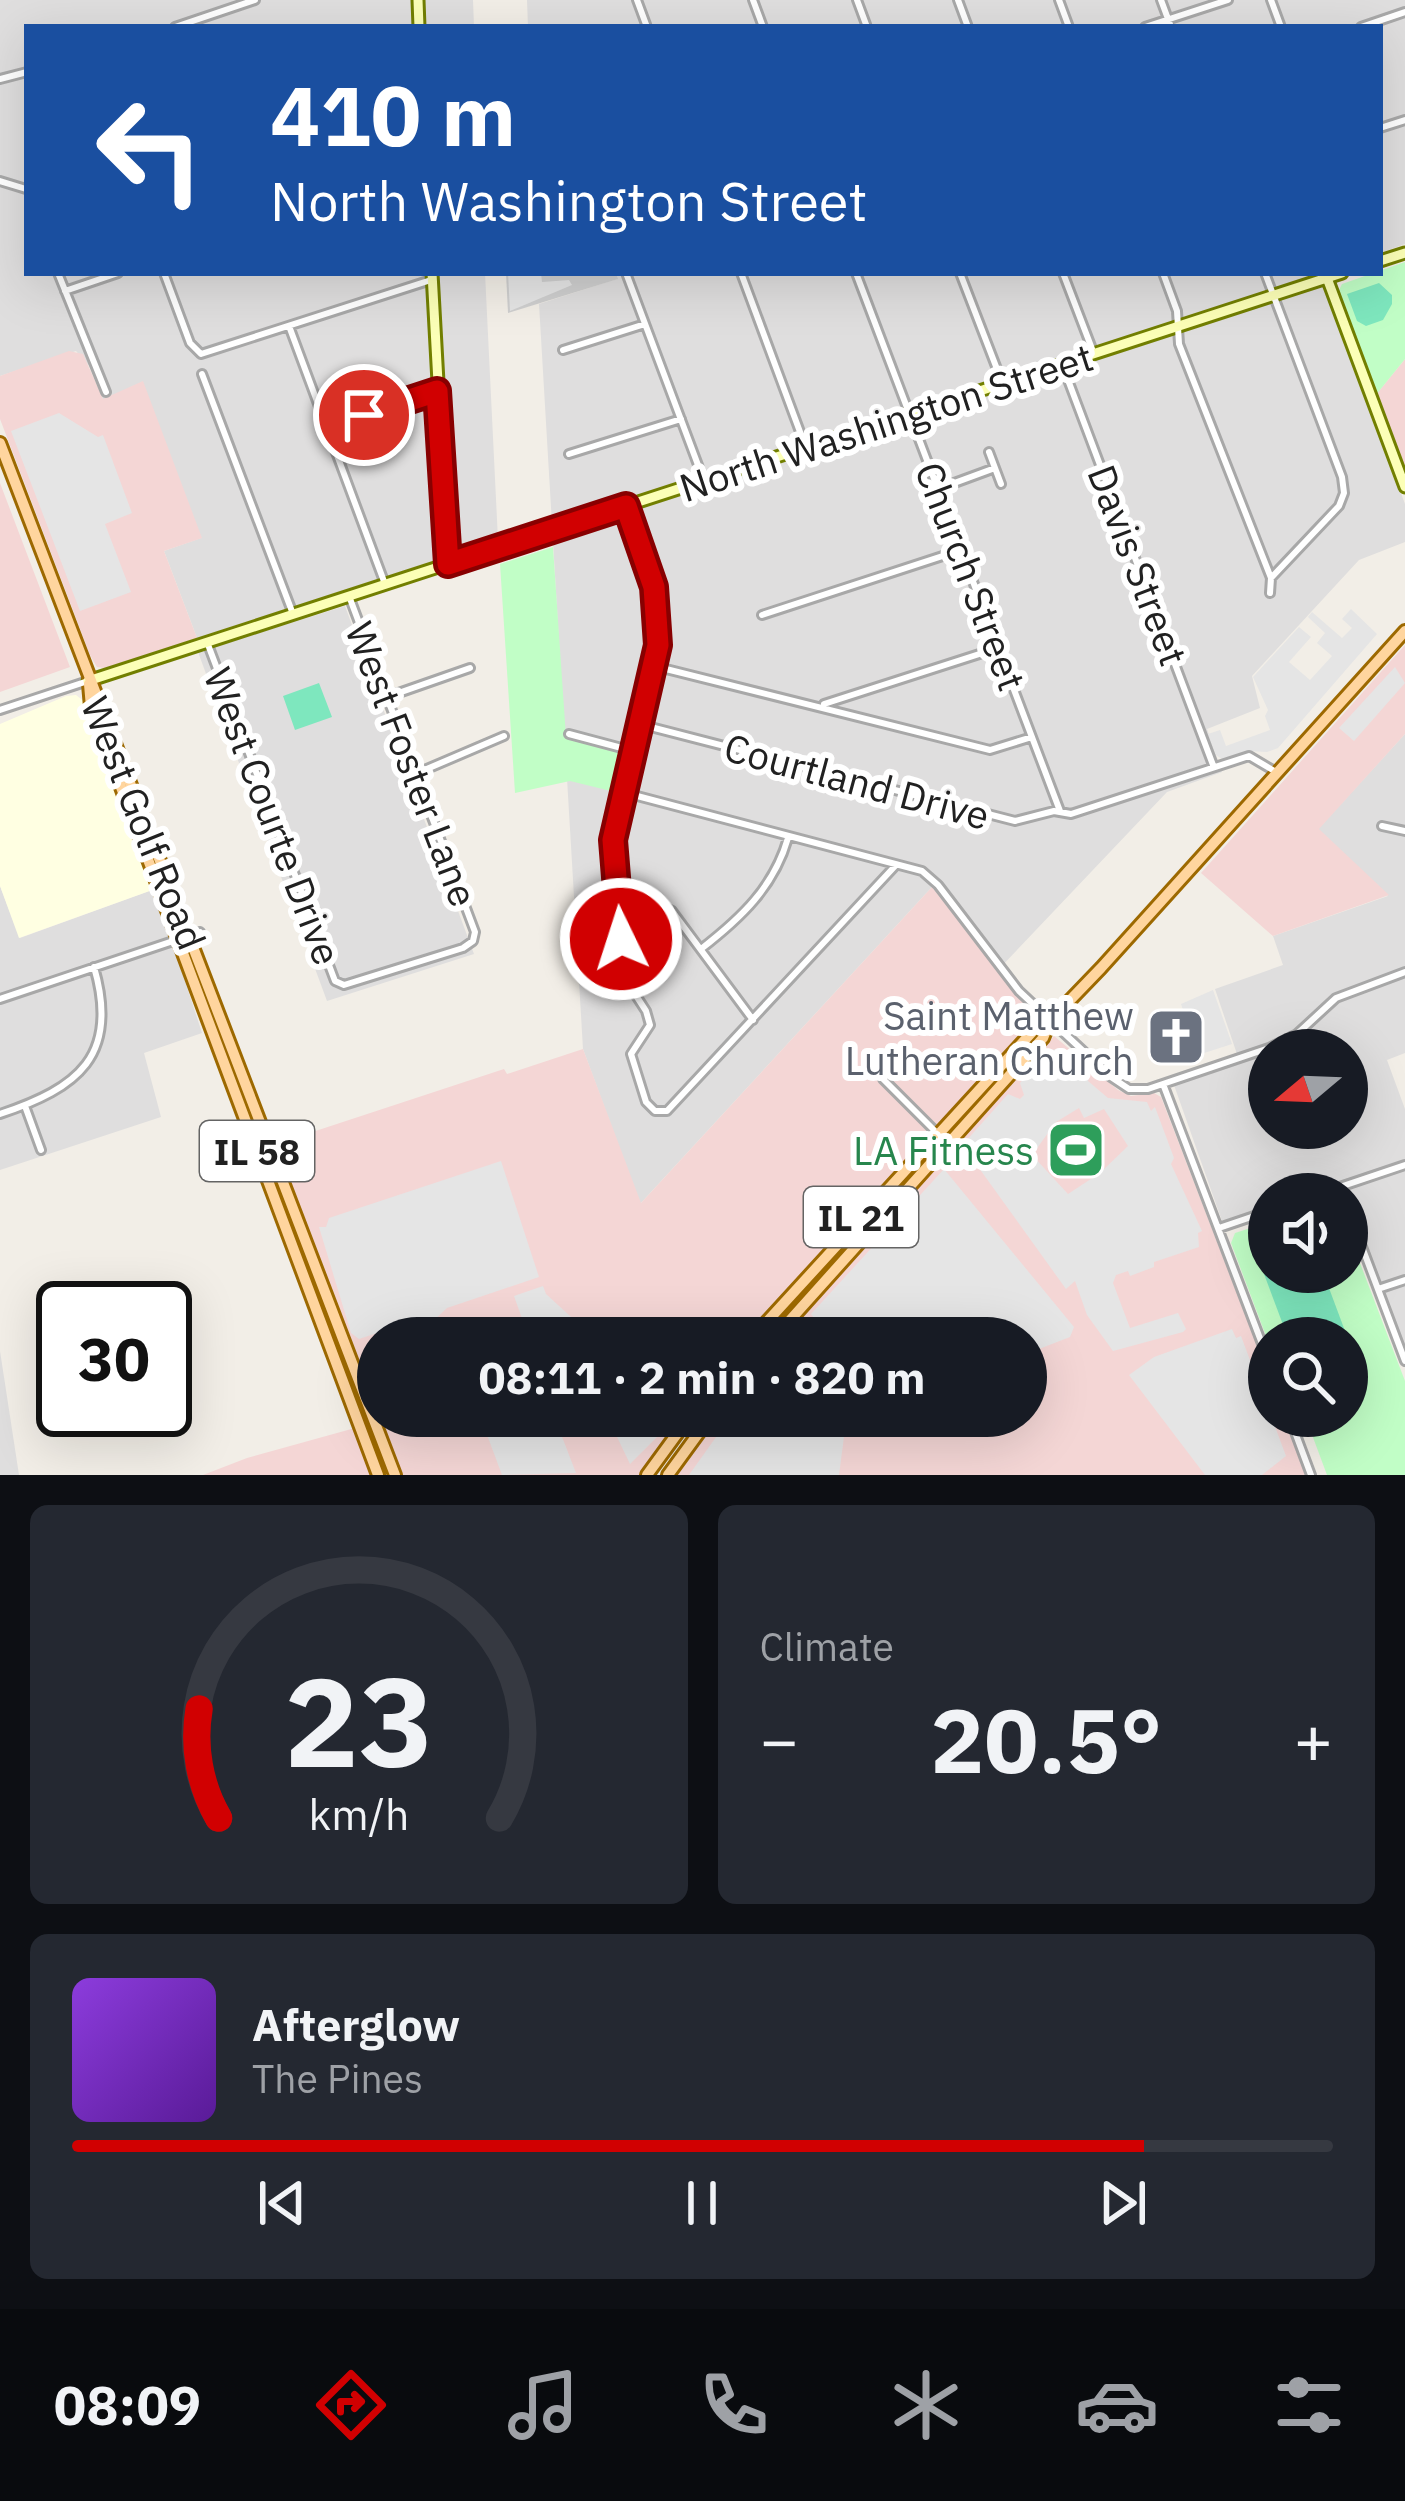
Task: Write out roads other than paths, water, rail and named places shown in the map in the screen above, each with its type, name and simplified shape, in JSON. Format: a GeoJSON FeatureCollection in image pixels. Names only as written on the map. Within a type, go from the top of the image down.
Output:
{"type":"FeatureCollection","features":[{"type":"Feature","properties":{"kind":"main road","name":"IL 58"},"geometry":{"type":"LineString","coordinates":[[0,442],[88,680]]}},
{"type":"Feature","properties":{"kind":"main road","name":"IL 21"},"geometry":{"type":"LineString","coordinates":[[792,1317],[1034,1031],[1050,1021],[1405,631]]}},
{"type":"Feature","properties":{"kind":"main road","name":"West Golf Road"},"geometry":{"type":"LineString","coordinates":[[88,680],[91,706],[189,935],[395,1475]]}},
{"type":"Feature","properties":{"kind":"main road","name":"West Golf Road"},"geometry":{"type":"LineString","coordinates":[[189,935],[378,1475]]}},
{"type":"Feature","properties":{"kind":"main road","name":"IL 21"},"geometry":{"type":"LineString","coordinates":[[772,1317],[944,1139]]}},
{"type":"Feature","properties":{"kind":"main road"},"geometry":{"type":"LineString","coordinates":[[647,1475],[674,1437]]}},
{"type":"Feature","properties":{"kind":"main road"},"geometry":{"type":"LineString","coordinates":[[668,1475],[696,1437]]}},
{"type":"Feature","properties":{"kind":"street"},"geometry":{"type":"LineString","coordinates":[[184,24],[255,0]]}},
{"type":"Feature","properties":{"kind":"street"},"geometry":{"type":"LineString","coordinates":[[1161,0],[1170,23],[1228,0]]}},
{"type":"Feature","properties":{"kind":"street"},"geometry":{"type":"LineString","coordinates":[[1370,24],[1405,13]]}},
{"type":"Feature","properties":{"kind":"street"},"geometry":{"type":"LineString","coordinates":[[59,276],[106,392]]}},
{"type":"Feature","properties":{"kind":"street"},"geometry":{"type":"LineString","coordinates":[[65,291],[109,276]]}},
{"type":"Feature","properties":{"kind":"street"},"geometry":{"type":"LineString","coordinates":[[165,276],[197,352],[432,276],[448,564]]}},
{"type":"Feature","properties":{"kind":"street"},"geometry":{"type":"LineString","coordinates":[[627,276],[704,481]]}},
{"type":"Feature","properties":{"kind":"street"},"geometry":{"type":"LineString","coordinates":[[742,276],[806,448]]}},
{"type":"Feature","properties":{"kind":"street","name":"Church Street"},"geometry":{"type":"LineString","coordinates":[[857,276],[1060,811]]}},
{"type":"Feature","properties":{"kind":"street"},"geometry":{"type":"LineString","coordinates":[[961,276],[1002,384]]}},
{"type":"Feature","properties":{"kind":"street"},"geometry":{"type":"LineString","coordinates":[[1064,276],[1094,354]]}},
{"type":"Feature","properties":{"kind":"street"},"geometry":{"type":"LineString","coordinates":[[1164,276],[1177,311],[1179,344],[1271,578],[1270,593]]}},
{"type":"Feature","properties":{"kind":"street"},"geometry":{"type":"LineString","coordinates":[[1266,276],[1344,493],[1339,506],[1271,578]]}},
{"type":"Feature","properties":{"kind":"street","name":"North Washington Street"},"geometry":{"type":"LineString","coordinates":[[88,680],[1333,276]]}},
{"type":"Feature","properties":{"kind":"street"},"geometry":{"type":"LineString","coordinates":[[1327,278],[1405,487]]}},
{"type":"Feature","properties":{"kind":"street"},"geometry":{"type":"LineString","coordinates":[[563,350],[645,324]]}},
{"type":"Feature","properties":{"kind":"street"},"geometry":{"type":"LineString","coordinates":[[289,326],[385,584]]}},
{"type":"Feature","properties":{"kind":"street","name":"Davis Street"},"geometry":{"type":"LineString","coordinates":[[1062,364],[1214,766]]}},
{"type":"Feature","properties":{"kind":"street"},"geometry":{"type":"LineString","coordinates":[[202,374],[292,614]]}},
{"type":"Feature","properties":{"kind":"street"},"geometry":{"type":"LineString","coordinates":[[327,427],[437,391]]}},
{"type":"Feature","properties":{"kind":"street"},"geometry":{"type":"LineString","coordinates":[[569,454],[681,418]]}},
{"type":"Feature","properties":{"kind":"street"},"geometry":{"type":"LineString","coordinates":[[989,452],[1001,484]]}},
{"type":"Feature","properties":{"kind":"street"},"geometry":{"type":"LineString","coordinates":[[938,489],[995,468]]}},
{"type":"Feature","properties":{"kind":"street"},"geometry":{"type":"LineString","coordinates":[[626,506],[654,587],[658,645],[613,840],[623,976],[650,1025],[631,1054],[646,1102],[658,1111],[668,1111],[896,865]]}},
{"type":"Feature","properties":{"kind":"street"},"geometry":{"type":"LineString","coordinates":[[761,615],[961,550]]}},
{"type":"Feature","properties":{"kind":"street","name":"West Foster Lane"},"geometry":{"type":"LineString","coordinates":[[349,596],[475,932]]}},
{"type":"Feature","properties":{"kind":"street","name":"West Courte Drive"},"geometry":{"type":"LineString","coordinates":[[207,642],[335,981],[344,985],[463,948],[473,941],[475,932]]}},
{"type":"Feature","properties":{"kind":"street"},"geometry":{"type":"LineString","coordinates":[[820,706],[998,648]]}},
{"type":"Feature","properties":{"kind":"street"},"geometry":{"type":"LineString","coordinates":[[654,666],[990,750],[1032,737]]}},
{"type":"Feature","properties":{"kind":"street"},"geometry":{"type":"LineString","coordinates":[[386,697],[470,668]]}},
{"type":"Feature","properties":{"kind":"street"},"geometry":{"type":"LineString","coordinates":[[0,710],[88,680]]}},
{"type":"Feature","properties":{"kind":"street","name":"Courtland Drive"},"geometry":{"type":"LineString","coordinates":[[639,724],[1008,820],[1060,811],[1071,814],[1214,766],[1256,757],[1276,772]]}},
{"type":"Feature","properties":{"kind":"street"},"geometry":{"type":"LineString","coordinates":[[569,734],[633,751]]}},
{"type":"Feature","properties":{"kind":"street"},"geometry":{"type":"LineString","coordinates":[[415,774],[504,736]]}},
{"type":"Feature","properties":{"kind":"street"},"geometry":{"type":"LineString","coordinates":[[622,792],[922,872],[1050,1021],[1120,1084],[1139,1090],[1269,1048],[1297,1034],[1336,998],[1405,972]]}},
{"type":"Feature","properties":{"kind":"street"},"geometry":{"type":"LineString","coordinates":[[1382,826],[1403,830],[1405,814]]}},
{"type":"Feature","properties":{"kind":"street"},"geometry":{"type":"LineString","coordinates":[[701,949],[730,926],[779,870],[788,838]]}},
{"type":"Feature","properties":{"kind":"street"},"geometry":{"type":"LineString","coordinates":[[618,901],[664,905],[753,1020]]}},
{"type":"Feature","properties":{"kind":"street"},"geometry":{"type":"LineString","coordinates":[[0,999],[189,935]]}},
{"type":"Feature","properties":{"kind":"street"},"geometry":{"type":"LineString","coordinates":[[0,1114],[64,1087],[89,1059],[99,1036],[103,1007],[94,967]]}},
{"type":"Feature","properties":{"kind":"street"},"geometry":{"type":"LineString","coordinates":[[883,1079],[944,1139]]}},
{"type":"Feature","properties":{"kind":"street"},"geometry":{"type":"LineString","coordinates":[[1163,1084],[1252,1317]]}},
{"type":"Feature","properties":{"kind":"street"},"geometry":{"type":"LineString","coordinates":[[25,1106],[41,1150]]}},
{"type":"Feature","properties":{"kind":"street"},"geometry":{"type":"LineString","coordinates":[[656,1125],[658,1111]]}},
{"type":"Feature","properties":{"kind":"street"},"geometry":{"type":"LineString","coordinates":[[1368,1179],[1405,1165]]}},
{"type":"Feature","properties":{"kind":"street"},"geometry":{"type":"LineString","coordinates":[[1219,1228],[1248,1218]]}},
{"type":"Feature","properties":{"kind":"street"},"geometry":{"type":"LineString","coordinates":[[1368,1263],[1405,1361]]}},
{"type":"Feature","properties":{"kind":"street"},"geometry":{"type":"LineString","coordinates":[[1378,1289],[1405,1280]]}},
{"type":"Feature","properties":{"kind":"street"},"geometry":{"type":"LineString","coordinates":[[1297,1437],[1311,1475]]}},
{"type":"Feature","properties":{"kind":"place","name":"Saint Matthew Lutheran Church"},"geometry":{"type":"Point","coordinates":[1176,1037]}},
{"type":"Feature","properties":{"kind":"place","name":"LA Fitness"},"geometry":{"type":"Point","coordinates":[1076,1150]}}]}
